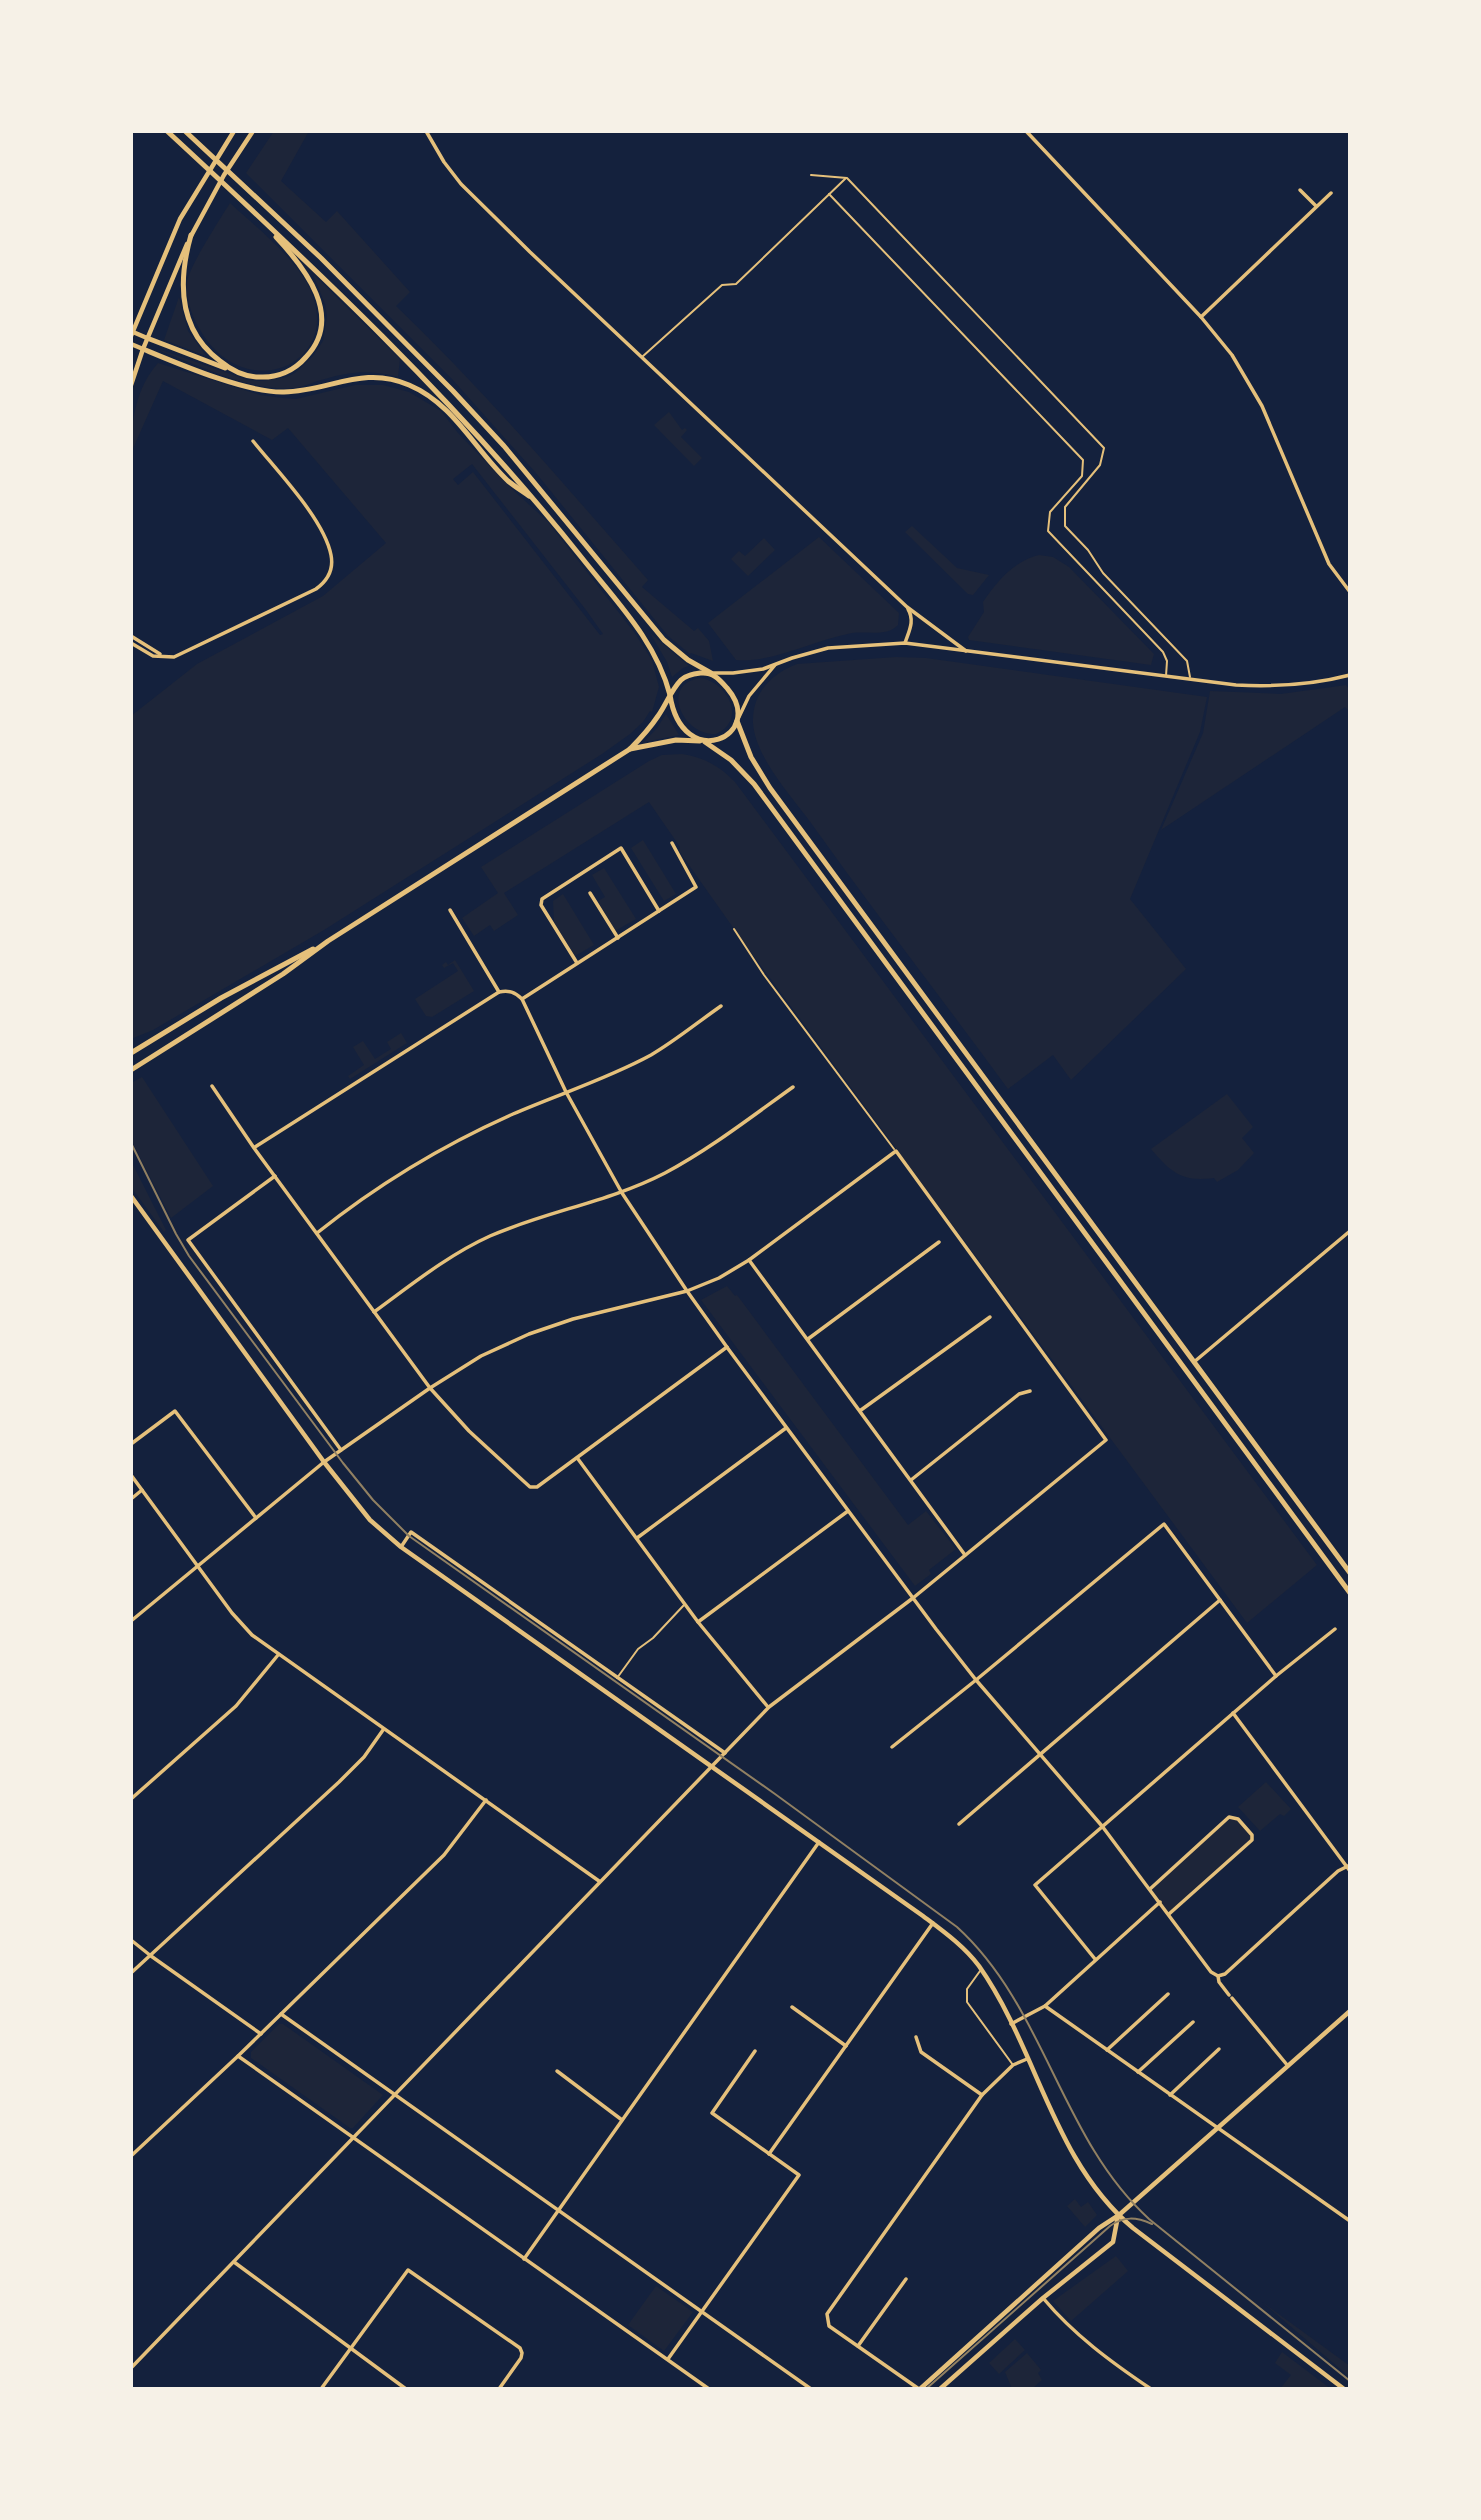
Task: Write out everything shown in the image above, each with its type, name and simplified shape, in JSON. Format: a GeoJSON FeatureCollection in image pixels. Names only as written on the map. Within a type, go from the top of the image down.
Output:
{"type":"FeatureCollection","features":[{"type":"Feature","properties":{"kind":"main road"},"geometry":{"type":"LineString","coordinates":[[167,131],[383,335],[537,502],[650,646],[665,674],[676,718],[688,732],[731,760],[754,784],[1350,1594]]}},
{"type":"Feature","properties":{"kind":"main road"},"geometry":{"type":"LineString","coordinates":[[187,131],[391,326],[461,400],[537,486],[664,640],[726,687],[737,706],[737,721],[751,757],[771,788],[1350,1573]]}},
{"type":"Feature","properties":{"kind":"main road"},"geometry":{"type":"LineString","coordinates":[[147,338],[244,375],[272,376],[295,368],[312,351],[321,330],[318,296],[291,252],[243,201]]}},
{"type":"Feature","properties":{"kind":"main road"},"geometry":{"type":"LineString","coordinates":[[191,236],[182,283],[189,322],[212,356],[244,375]]}},
{"type":"Feature","properties":{"kind":"main road"},"geometry":{"type":"LineString","coordinates":[[142,349],[262,390],[296,391],[356,377],[382,378],[409,385],[447,410],[508,481],[537,502]]}},
{"type":"Feature","properties":{"kind":"main road"},"geometry":{"type":"LineString","coordinates":[[131,1070],[630,749],[659,715],[681,680],[688,676],[711,673]]}},
{"type":"Feature","properties":{"kind":"main road"},"geometry":{"type":"LineString","coordinates":[[630,749],[676,740],[714,741],[726,736],[737,721]]}},
{"type":"Feature","properties":{"kind":"main road"},"geometry":{"type":"LineString","coordinates":[[131,1053],[222,998],[328,941]]}},
{"type":"Feature","properties":{"kind":"street"},"geometry":{"type":"LineString","coordinates":[[147,338],[132,333],[180,219],[234,131]]}},
{"type":"Feature","properties":{"kind":"street"},"geometry":{"type":"LineString","coordinates":[[131,385],[142,349],[191,236],[224,175],[253,131]]}},
{"type":"Feature","properties":{"kind":"street"},"geometry":{"type":"LineString","coordinates":[[426,131],[461,184],[641,358],[907,607],[942,636],[966,651]]}},
{"type":"Feature","properties":{"kind":"street"},"geometry":{"type":"LineString","coordinates":[[1026,131],[1201,317],[1232,355],[1252,388],[1329,564],[1350,592]]}},
{"type":"Feature","properties":{"kind":"street"},"geometry":{"type":"LineString","coordinates":[[1300,190],[1316,206]]}},
{"type":"Feature","properties":{"kind":"street"},"geometry":{"type":"LineString","coordinates":[[1201,317],[1331,193]]}},
{"type":"Feature","properties":{"kind":"street"},"geometry":{"type":"LineString","coordinates":[[131,344],[142,349]]}},
{"type":"Feature","properties":{"kind":"street"},"geometry":{"type":"LineString","coordinates":[[131,643],[153,656],[174,657],[316,589],[330,573],[332,558],[313,516],[253,441]]}},
{"type":"Feature","properties":{"kind":"street"},"geometry":{"type":"LineString","coordinates":[[905,643],[912,623],[907,607]]}},
{"type":"Feature","properties":{"kind":"street"},"geometry":{"type":"LineString","coordinates":[[131,636],[162,655]]}},
{"type":"Feature","properties":{"kind":"street"},"geometry":{"type":"LineString","coordinates":[[711,673],[749,671],[828,648],[905,643],[1236,685],[1282,686],[1350,675]]}},
{"type":"Feature","properties":{"kind":"street"},"geometry":{"type":"LineString","coordinates":[[737,721],[749,695],[776,664]]}},
{"type":"Feature","properties":{"kind":"street"},"geometry":{"type":"LineString","coordinates":[[522,999],[696,887],[672,843]]}},
{"type":"Feature","properties":{"kind":"street"},"geometry":{"type":"LineString","coordinates":[[577,963],[541,905],[542,899],[621,848],[659,911]]}},
{"type":"Feature","properties":{"kind":"street"},"geometry":{"type":"LineString","coordinates":[[590,892],[618,937]]}},
{"type":"Feature","properties":{"kind":"street"},"geometry":{"type":"LineString","coordinates":[[450,910],[499,992]]}},
{"type":"Feature","properties":{"kind":"street"},"geometry":{"type":"LineString","coordinates":[[254,1148],[499,992],[508,990],[516,993],[522,999],[566,1091],[622,1193],[687,1292],[912,1598],[976,1680],[1102,1826],[1211,1972],[1218,1976],[1224,1974],[1338,1871],[1349,1868],[1233,1713]]}},
{"type":"Feature","properties":{"kind":"street"},"geometry":{"type":"LineString","coordinates":[[317,1233],[390,1181],[437,1152],[473,1133],[652,1054],[721,1006]]}},
{"type":"Feature","properties":{"kind":"street"},"geometry":{"type":"LineString","coordinates":[[212,1086],[254,1148],[430,1388],[469,1432],[530,1487],[537,1487],[578,1459],[727,1347]]}},
{"type":"Feature","properties":{"kind":"street"},"geometry":{"type":"LineString","coordinates":[[374,1312],[429,1272],[489,1237],[622,1193],[665,1173],[710,1146],[793,1087]]}},
{"type":"Feature","properties":{"kind":"street"},"geometry":{"type":"LineString","coordinates":[[131,1621],[324,1462],[481,1356],[573,1318],[687,1292],[719,1278],[749,1260],[896,1152],[1106,1440],[912,1598],[769,1707],[131,2368]]}},
{"type":"Feature","properties":{"kind":"street"},"geometry":{"type":"LineString","coordinates":[[275,1176],[188,1240],[341,1450]]}},
{"type":"Feature","properties":{"kind":"street"},"geometry":{"type":"LineString","coordinates":[[131,1196],[369,1520],[401,1547],[933,1923],[957,1943],[981,1970],[1011,2024],[1059,2132],[1096,2188],[1119,2215],[1164,2253],[1344,2389]]}},
{"type":"Feature","properties":{"kind":"street"},"geometry":{"type":"LineString","coordinates":[[1194,1362],[1350,1231]]}},
{"type":"Feature","properties":{"kind":"street"},"geometry":{"type":"LineString","coordinates":[[808,1339],[939,1242]]}},
{"type":"Feature","properties":{"kind":"street"},"geometry":{"type":"LineString","coordinates":[[749,1260],[966,1555]]}},
{"type":"Feature","properties":{"kind":"street"},"geometry":{"type":"LineString","coordinates":[[861,1410],[990,1317]]}},
{"type":"Feature","properties":{"kind":"street"},"geometry":{"type":"LineString","coordinates":[[911,1480],[1019,1394],[1030,1391]]}},
{"type":"Feature","properties":{"kind":"street"},"geometry":{"type":"LineString","coordinates":[[131,1444],[176,1411],[256,1518]]}},
{"type":"Feature","properties":{"kind":"street"},"geometry":{"type":"LineString","coordinates":[[637,1538],[786,1428]]}},
{"type":"Feature","properties":{"kind":"street"},"geometry":{"type":"LineString","coordinates":[[578,1459],[698,1622],[769,1707]]}},
{"type":"Feature","properties":{"kind":"street"},"geometry":{"type":"LineString","coordinates":[[131,1475],[232,1614],[252,1635],[599,1881]]}},
{"type":"Feature","properties":{"kind":"street"},"geometry":{"type":"LineString","coordinates":[[131,1499],[142,1490]]}},
{"type":"Feature","properties":{"kind":"street"},"geometry":{"type":"LineString","coordinates":[[698,1622],[849,1511]]}},
{"type":"Feature","properties":{"kind":"street"},"geometry":{"type":"LineString","coordinates":[[892,1747],[1164,1524],[1276,1676]]}},
{"type":"Feature","properties":{"kind":"street"},"geometry":{"type":"LineString","coordinates":[[401,1547],[411,1532],[726,1753]]}},
{"type":"Feature","properties":{"kind":"street"},"geometry":{"type":"LineString","coordinates":[[959,1824],[1220,1600]]}},
{"type":"Feature","properties":{"kind":"street"},"geometry":{"type":"LineString","coordinates":[[1095,1959],[1035,1885],[1276,1676],[1335,1629]]}},
{"type":"Feature","properties":{"kind":"street"},"geometry":{"type":"LineString","coordinates":[[131,1799],[236,1706],[278,1655]]}},
{"type":"Feature","properties":{"kind":"street"},"geometry":{"type":"LineString","coordinates":[[131,1973],[356,1765],[383,1730]]}},
{"type":"Feature","properties":{"kind":"street"},"geometry":{"type":"LineString","coordinates":[[131,2156],[261,2034],[444,1855],[485,1800]]}},
{"type":"Feature","properties":{"kind":"street"},"geometry":{"type":"LineString","coordinates":[[1150,1889],[1229,1817],[1237,1819],[1252,1835],[1252,1840],[1169,1914]]}},
{"type":"Feature","properties":{"kind":"street"},"geometry":{"type":"LineString","coordinates":[[524,2259],[818,1842]]}},
{"type":"Feature","properties":{"kind":"street"},"geometry":{"type":"LineString","coordinates":[[1011,2024],[1045,2006],[1160,1902]]}},
{"type":"Feature","properties":{"kind":"street"},"geometry":{"type":"LineString","coordinates":[[769,2154],[933,1923]]}},
{"type":"Feature","properties":{"kind":"street"},"geometry":{"type":"LineString","coordinates":[[131,1940],[261,2034]]}},
{"type":"Feature","properties":{"kind":"street"},"geometry":{"type":"LineString","coordinates":[[1218,1976],[1219,1982],[1288,2066]]}},
{"type":"Feature","properties":{"kind":"street"},"geometry":{"type":"LineString","coordinates":[[1107,2050],[1168,1994]]}},
{"type":"Feature","properties":{"kind":"street"},"geometry":{"type":"LineString","coordinates":[[1045,2006],[1350,2221]]}},
{"type":"Feature","properties":{"kind":"street"},"geometry":{"type":"LineString","coordinates":[[792,2007],[846,2046]]}},
{"type":"Feature","properties":{"kind":"street"},"geometry":{"type":"LineString","coordinates":[[1027,2059],[1013,2065],[982,2095],[827,2314],[829,2326],[920,2389],[1099,2228],[1119,2215],[1350,2011]]}},
{"type":"Feature","properties":{"kind":"street"},"geometry":{"type":"LineString","coordinates":[[281,2014],[811,2389]]}},
{"type":"Feature","properties":{"kind":"street"},"geometry":{"type":"LineString","coordinates":[[1138,2072],[1193,2022]]}},
{"type":"Feature","properties":{"kind":"street"},"geometry":{"type":"LineString","coordinates":[[916,2037],[921,2052],[982,2095]]}},
{"type":"Feature","properties":{"kind":"street"},"geometry":{"type":"LineString","coordinates":[[1170,2095],[1219,2049]]}},
{"type":"Feature","properties":{"kind":"street"},"geometry":{"type":"LineString","coordinates":[[668,2360],[799,2175],[712,2113],[755,2051]]}},
{"type":"Feature","properties":{"kind":"street"},"geometry":{"type":"LineString","coordinates":[[238,2056],[709,2389]]}},
{"type":"Feature","properties":{"kind":"street"},"geometry":{"type":"LineString","coordinates":[[557,2071],[622,2120]]}},
{"type":"Feature","properties":{"kind":"street"},"geometry":{"type":"LineString","coordinates":[[940,2389],[1043,2298],[1113,2242],[1119,2215]]}},
{"type":"Feature","properties":{"kind":"street"},"geometry":{"type":"LineString","coordinates":[[234,2262],[406,2389]]}},
{"type":"Feature","properties":{"kind":"street"},"geometry":{"type":"LineString","coordinates":[[321,2389],[408,2270],[510,2341],[522,2353],[499,2389]]}},
{"type":"Feature","properties":{"kind":"street"},"geometry":{"type":"LineString","coordinates":[[858,2346],[906,2279]]}},
{"type":"Feature","properties":{"kind":"street"},"geometry":{"type":"LineString","coordinates":[[1043,2298],[1090,2346],[1151,2389]]}},
{"type":"Feature","properties":{"kind":"lane"},"geometry":{"type":"LineString","coordinates":[[811,175],[847,178],[1104,448],[1100,465],[1065,508],[1065,526],[1103,573],[1186,661],[1189,680]]}},
{"type":"Feature","properties":{"kind":"lane"},"geometry":{"type":"LineString","coordinates":[[641,358],[722,285],[736,284],[847,178]]}},
{"type":"Feature","properties":{"kind":"lane"},"geometry":{"type":"LineString","coordinates":[[829,194],[1083,460],[1082,476],[1050,512],[1048,531],[1163,652],[1167,661],[1166,677]]}},
{"type":"Feature","properties":{"kind":"lane"},"geometry":{"type":"LineString","coordinates":[[734,929],[764,975],[896,1152]]}},
{"type":"Feature","properties":{"kind":"lane"},"geometry":{"type":"LineString","coordinates":[[617,1678],[638,1649],[653,1638],[685,1605]]}},
{"type":"Feature","properties":{"kind":"lane"},"geometry":{"type":"LineString","coordinates":[[981,1970],[967,1989],[968,2002],[1013,2065]]}},
{"type":"Feature","properties":{"kind":"shaded area"},"geometry":{"type":"Polygon","coordinates":[[[274,131],[309,131],[281,181],[326,222],[337,211],[410,292],[396,306],[494,406],[648,580],[642,587],[694,631],[698,628],[709,641],[713,661],[690,654],[668,636],[536,473],[452,379],[246,173],[274,131]]]}},
{"type":"Feature","properties":{"kind":"shaded area"},"geometry":{"type":"Polygon","coordinates":[[[230,203],[282,250],[300,272],[317,311],[315,335],[304,354],[286,366],[264,371],[241,367],[218,353],[199,328],[192,312],[187,294],[189,275],[230,203]]]}},
{"type":"Feature","properties":{"kind":"shaded area"},"geometry":{"type":"Polygon","coordinates":[[[313,274],[400,359],[398,377],[370,372],[353,373],[298,387],[277,388],[226,377],[160,351],[248,380],[262,381],[295,373],[313,356],[323,341],[327,316],[313,274]]]}},
{"type":"Feature","properties":{"kind":"shaded area"},"geometry":{"type":"Polygon","coordinates":[[[179,297],[188,331],[206,356],[164,340],[179,297]]]}},
{"type":"Feature","properties":{"kind":"shaded area"},"geometry":{"type":"Polygon","coordinates":[[[158,363],[260,395],[296,399],[355,385],[383,385],[409,392],[441,411],[458,433],[548,522],[634,632],[652,660],[659,687],[652,712],[650,711],[630,734],[602,754],[324,930],[153,1030],[131,1039],[131,716],[197,664],[323,596],[386,543],[288,428],[272,440],[163,381],[131,453],[136,405],[158,363]],[[472,464],[453,479],[458,485],[473,472],[600,635],[603,634],[472,464]]]}},
{"type":"Feature","properties":{"kind":"shaded area"},"geometry":{"type":"Polygon","coordinates":[[[669,412],[682,430],[687,430],[681,437],[702,458],[694,466],[654,425],[669,412]]]}},
{"type":"Feature","properties":{"kind":"shaded area"},"geometry":{"type":"Polygon","coordinates":[[[912,526],[957,568],[989,575],[973,595],[968,594],[905,532],[912,526]]]}},
{"type":"Feature","properties":{"kind":"shaded area"},"geometry":{"type":"Polygon","coordinates":[[[819,537],[899,613],[898,625],[888,631],[838,636],[779,655],[736,660],[708,623],[819,537]]]}},
{"type":"Feature","properties":{"kind":"shaded area"},"geometry":{"type":"Polygon","coordinates":[[[764,538],[775,550],[748,576],[731,559],[739,551],[745,556],[764,538]]]}},
{"type":"Feature","properties":{"kind":"shaded area"},"geometry":{"type":"Polygon","coordinates":[[[1039,555],[1053,557],[1069,567],[1154,654],[1151,665],[969,640],[968,637],[984,612],[983,602],[994,587],[1014,567],[1039,555]]]}},
{"type":"Feature","properties":{"kind":"shaded area"},"geometry":{"type":"Polygon","coordinates":[[[650,633],[689,666],[672,677],[667,662],[650,633]]]}},
{"type":"Feature","properties":{"kind":"shaded area"},"geometry":{"type":"Polygon","coordinates":[[[896,657],[926,658],[1207,697],[1200,732],[1130,899],[1186,969],[1071,1080],[1053,1055],[1008,1089],[785,789],[760,749],[753,723],[756,703],[765,686],[779,673],[797,664],[896,657]]]}},
{"type":"Feature","properties":{"kind":"shaded area"},"geometry":{"type":"Polygon","coordinates":[[[701,678],[719,687],[730,703],[731,720],[716,734],[693,727],[680,709],[678,698],[681,689],[688,682],[701,678]]]}},
{"type":"Feature","properties":{"kind":"shaded area"},"geometry":{"type":"Polygon","coordinates":[[[1346,685],[1350,690],[1350,712],[1345,707],[1161,830],[1203,733],[1210,691],[1281,694],[1346,685]]]}},
{"type":"Feature","properties":{"kind":"shaded area"},"geometry":{"type":"Polygon","coordinates":[[[666,714],[679,735],[644,742],[657,728],[666,714]]]}},
{"type":"Feature","properties":{"kind":"shaded area"},"geometry":{"type":"Polygon","coordinates":[[[682,754],[711,763],[735,782],[1317,1565],[1247,1623],[744,943],[679,851],[680,847],[649,802],[504,893],[518,915],[494,931],[490,925],[474,936],[462,918],[498,893],[481,867],[649,761],[662,755],[682,754]]]}},
{"type":"Feature","properties":{"kind":"shaded area"},"geometry":{"type":"Polygon","coordinates":[[[643,840],[676,894],[664,901],[631,848],[643,840]]]}},
{"type":"Feature","properties":{"kind":"shaded area"},"geometry":{"type":"Polygon","coordinates":[[[604,868],[636,919],[615,931],[598,901],[605,897],[592,875],[604,868]]]}},
{"type":"Feature","properties":{"kind":"shaded area"},"geometry":{"type":"Polygon","coordinates":[[[563,894],[594,945],[575,956],[554,922],[553,901],[563,894]]]}},
{"type":"Feature","properties":{"kind":"shaded area"},"geometry":{"type":"Polygon","coordinates":[[[455,960],[474,991],[432,1017],[426,1016],[415,999],[458,971],[453,963],[444,968],[442,965],[446,962],[448,965],[455,960]]]}},
{"type":"Feature","properties":{"kind":"shaded area"},"geometry":{"type":"Polygon","coordinates":[[[401,1033],[407,1043],[350,1079],[348,1076],[364,1065],[353,1047],[363,1041],[375,1059],[391,1049],[387,1042],[401,1033]]]}},
{"type":"Feature","properties":{"kind":"shaded area"},"geometry":{"type":"Polygon","coordinates":[[[142,1077],[213,1186],[171,1218],[131,1140],[131,1083],[142,1077]]]}},
{"type":"Feature","properties":{"kind":"shaded area"},"geometry":{"type":"Polygon","coordinates":[[[1227,1094],[1253,1127],[1242,1138],[1254,1153],[1238,1170],[1217,1182],[1214,1178],[1185,1177],[1171,1170],[1151,1149],[1227,1094]]]}},
{"type":"Feature","properties":{"kind":"shaded area"},"geometry":{"type":"Polygon","coordinates":[[[131,1161],[166,1230],[164,1232],[131,1187],[131,1161]]]}},
{"type":"Feature","properties":{"kind":"shaded area"},"geometry":{"type":"Polygon","coordinates":[[[727,1286],[737,1295],[908,1525],[926,1511],[956,1549],[929,1570],[931,1574],[915,1586],[701,1300],[727,1286]]]}},
{"type":"Feature","properties":{"kind":"shaded area"},"geometry":{"type":"Polygon","coordinates":[[[1266,1782],[1291,1809],[1284,1816],[1280,1814],[1260,1831],[1238,1807],[1266,1782]]]}},
{"type":"Feature","properties":{"kind":"shaded area"},"geometry":{"type":"Polygon","coordinates":[[[1229,1817],[1238,1819],[1252,1835],[1252,1840],[1169,1914],[1150,1889],[1229,1817]]]}},
{"type":"Feature","properties":{"kind":"shaded area"},"geometry":{"type":"Polygon","coordinates":[[[279,2024],[283,2024],[383,2095],[353,2128],[251,2058],[251,2052],[279,2024]]]}},
{"type":"Feature","properties":{"kind":"shaded area"},"geometry":{"type":"Polygon","coordinates":[[[1075,2199],[1081,2207],[1088,2202],[1097,2215],[1085,2227],[1067,2206],[1075,2199]]]}},
{"type":"Feature","properties":{"kind":"shaded area"},"geometry":{"type":"Polygon","coordinates":[[[1116,2256],[1128,2271],[1071,2321],[1053,2301],[1116,2256]]]}},
{"type":"Feature","properties":{"kind":"shaded area"},"geometry":{"type":"Polygon","coordinates":[[[656,2286],[693,2312],[664,2351],[628,2325],[656,2286]]]}},
{"type":"Feature","properties":{"kind":"shaded area"},"geometry":{"type":"Polygon","coordinates":[[[1262,2302],[1350,2366],[1350,2377],[1346,2374],[1262,2302]]]}},
{"type":"Feature","properties":{"kind":"shaded area"},"geometry":{"type":"Polygon","coordinates":[[[1015,2339],[1025,2350],[999,2374],[989,2363],[1015,2339]]]}},
{"type":"Feature","properties":{"kind":"shaded area"},"geometry":{"type":"Polygon","coordinates":[[[1282,2352],[1331,2389],[1280,2389],[1291,2375],[1275,2363],[1282,2352]]]}},
{"type":"Feature","properties":{"kind":"shaded area"},"geometry":{"type":"Polygon","coordinates":[[[1027,2353],[1041,2370],[1038,2373],[1042,2380],[1032,2389],[1012,2389],[1005,2372],[1027,2353]]]}},
{"type":"Feature","properties":{"kind":"tram line"},"geometry":{"type":"LineString","coordinates":[[131,1143],[189,1256],[373,1500],[409,1536],[775,1794],[957,1927],[987,1959],[1012,1995],[1094,2151],[1119,2187],[1149,2219],[1350,2381]]}},
{"type":"Feature","properties":{"kind":"tram line"},"geometry":{"type":"LineString","coordinates":[[926,2389],[1110,2226],[1120,2220],[1130,2219],[1152,2224]]}}]}
